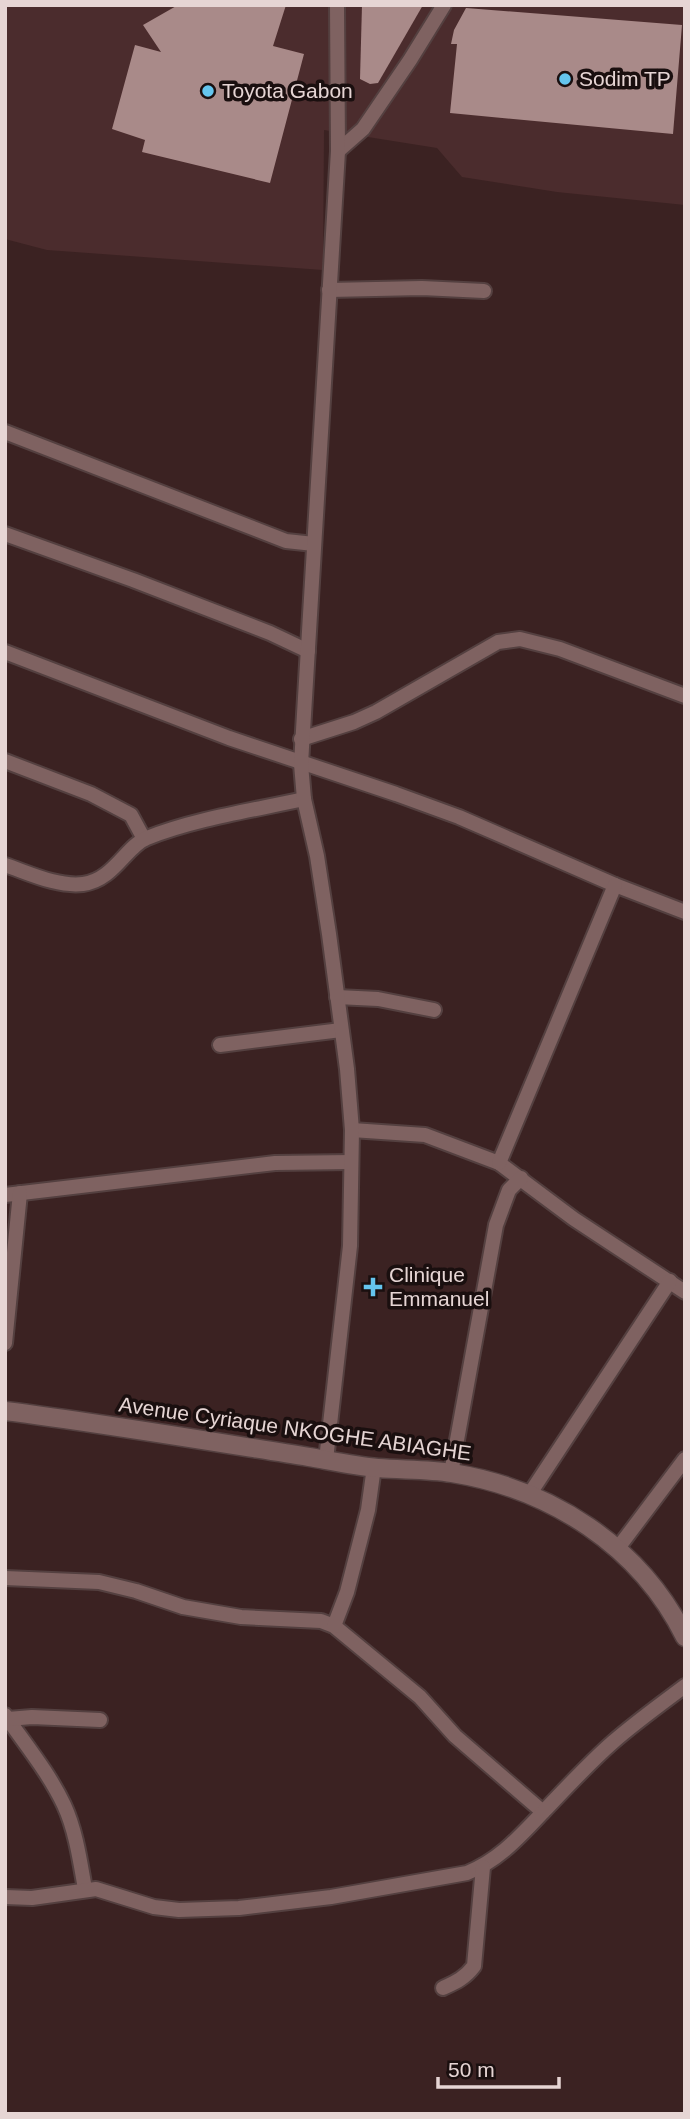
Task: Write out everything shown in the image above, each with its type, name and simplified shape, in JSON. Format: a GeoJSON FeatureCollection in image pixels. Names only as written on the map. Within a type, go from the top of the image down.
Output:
{"type":"FeatureCollection","features":[{"type":"Feature","properties":{"kind":"street"},"geometry":{"type":"LineString","coordinates":[[326,1460],[350,1246],[352,1130],[347,1069],[317,856],[303,799],[301,739],[338,150],[337,5]]}},
{"type":"Feature","properties":{"kind":"street"},"geometry":{"type":"LineString","coordinates":[[338,150],[363,129],[444,5]]}},
{"type":"Feature","properties":{"kind":"street"},"geometry":{"type":"LineString","coordinates":[[329,290],[422,288],[484,291]]}},
{"type":"Feature","properties":{"kind":"street"},"geometry":{"type":"LineString","coordinates":[[5,432],[286,541],[314,544]]}},
{"type":"Feature","properties":{"kind":"street"},"geometry":{"type":"LineString","coordinates":[[5,534],[183,599],[308,651]]}},
{"type":"Feature","properties":{"kind":"street"},"geometry":{"type":"LineString","coordinates":[[301,739],[376,712],[498,642],[511,639],[560,649],[685,696]]}},
{"type":"Feature","properties":{"kind":"street"},"geometry":{"type":"LineString","coordinates":[[5,652],[301,764],[459,817],[615,885],[685,912]]}},
{"type":"Feature","properties":{"kind":"street"},"geometry":{"type":"LineString","coordinates":[[5,761],[91,794],[131,815],[144,839]]}},
{"type":"Feature","properties":{"kind":"street"},"geometry":{"type":"LineString","coordinates":[[5,865],[58,882],[86,884],[96,881],[119,864],[144,839],[211,819],[303,799]]}},
{"type":"Feature","properties":{"kind":"street"},"geometry":{"type":"LineString","coordinates":[[499,1163],[615,885]]}},
{"type":"Feature","properties":{"kind":"street"},"geometry":{"type":"LineString","coordinates":[[337,997],[378,999],[434,1010]]}},
{"type":"Feature","properties":{"kind":"street"},"geometry":{"type":"LineString","coordinates":[[220,1045],[341,1030]]}},
{"type":"Feature","properties":{"kind":"street"},"geometry":{"type":"LineString","coordinates":[[352,1130],[425,1135],[455,1144],[499,1163],[574,1219],[685,1292]]}},
{"type":"Feature","properties":{"kind":"street"},"geometry":{"type":"LineString","coordinates":[[5,1342],[13,1194],[275,1163],[351,1162]]}},
{"type":"Feature","properties":{"kind":"street"},"geometry":{"type":"LineString","coordinates":[[451,1473],[496,1225],[509,1190],[521,1178]]}},
{"type":"Feature","properties":{"kind":"street"},"geometry":{"type":"LineString","coordinates":[[528,1495],[670,1281]]}},
{"type":"Feature","properties":{"kind":"street","name":"Avenue Cyriaque NKOGHE ABIAGHE"},"geometry":{"type":"LineString","coordinates":[[5,1411],[374,1467],[451,1473],[528,1495],[582,1521],[618,1548],[659,1592],[685,1637]]}},
{"type":"Feature","properties":{"kind":"street"},"geometry":{"type":"LineString","coordinates":[[618,1548],[685,1459]]}},
{"type":"Feature","properties":{"kind":"street"},"geometry":{"type":"LineString","coordinates":[[334,1626],[347,1592],[368,1510],[374,1467]]}},
{"type":"Feature","properties":{"kind":"street"},"geometry":{"type":"LineString","coordinates":[[5,1578],[99,1582],[183,1607],[241,1617],[321,1621],[334,1626],[420,1697],[455,1736],[543,1812]]}},
{"type":"Feature","properties":{"kind":"street"},"geometry":{"type":"LineString","coordinates":[[5,1897],[32,1898],[96,1889],[154,1907],[179,1910],[239,1908],[331,1897],[467,1873],[483,1867],[528,1831],[543,1812],[612,1742],[685,1686]]}},
{"type":"Feature","properties":{"kind":"street"},"geometry":{"type":"LineString","coordinates":[[7,1717],[100,1720]]}},
{"type":"Feature","properties":{"kind":"street"},"geometry":{"type":"LineString","coordinates":[[7,1717],[64,1806],[76,1843],[85,1889]]}},
{"type":"Feature","properties":{"kind":"street"},"geometry":{"type":"LineString","coordinates":[[443,1988],[458,1981],[474,1966],[483,1867]]}},
{"type":"Feature","properties":{"kind":"shaded area"},"geometry":{"type":"Polygon","coordinates":[[[5,5],[685,5],[685,205],[557,192],[462,177],[437,148],[324,130],[323,270],[47,250],[5,239],[5,5]]]}},
{"type":"Feature","properties":{"kind":"building","name":"Toyota Gabon"},"geometry":{"type":"Polygon","coordinates":[[[178,5],[286,5],[273,46],[304,54],[270,183],[142,152],[145,140],[112,129],[135,45],[161,52],[143,25],[178,5]]]}},
{"type":"Feature","properties":{"kind":"building"},"geometry":{"type":"Polygon","coordinates":[[[362,5],[423,5],[378,83],[370,84],[360,79],[362,5]]]}},
{"type":"Feature","properties":{"kind":"building","name":"Sodim TP"},"geometry":{"type":"Polygon","coordinates":[[[466,8],[682,25],[673,134],[450,113],[457,44],[451,44],[454,30],[466,8]]]}},
{"type":"Feature","properties":{"kind":"place","name":"Sodim TP"},"geometry":{"type":"Point","coordinates":[565,79]}},
{"type":"Feature","properties":{"kind":"place","name":"Toyota Gabon"},"geometry":{"type":"Point","coordinates":[208,91]}},
{"type":"Feature","properties":{"kind":"place","name":"Clinique Emmanuel"},"geometry":{"type":"Point","coordinates":[373,1287]}}]}
